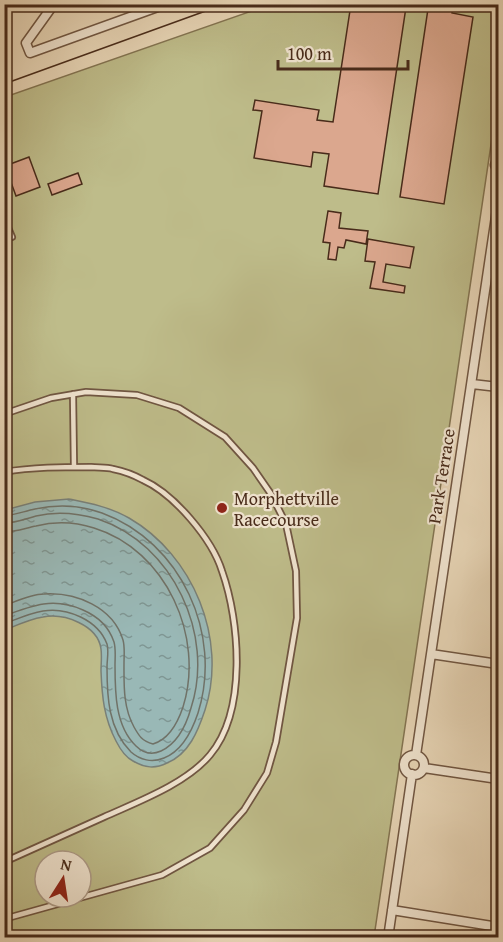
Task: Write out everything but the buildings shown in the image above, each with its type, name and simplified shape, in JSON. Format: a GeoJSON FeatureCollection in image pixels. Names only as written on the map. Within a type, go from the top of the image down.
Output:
{"type":"FeatureCollection","features":[{"type":"Feature","properties":{"kind":"street"},"geometry":{"type":"LineString","coordinates":[[54,4],[26,42],[30,53],[166,4]]}},
{"type":"Feature","properties":{"kind":"street"},"geometry":{"type":"LineString","coordinates":[[498,157],[495,165],[498,171]]}},
{"type":"Feature","properties":{"kind":"street","name":"Park Terrace"},"geometry":{"type":"LineString","coordinates":[[416,755],[498,203]]}},
{"type":"Feature","properties":{"kind":"street"},"geometry":{"type":"LineString","coordinates":[[472,384],[498,387]]}},
{"type":"Feature","properties":{"kind":"street"},"geometry":{"type":"LineString","coordinates":[[431,654],[498,664]]}},
{"type":"Feature","properties":{"kind":"street"},"geometry":{"type":"LineString","coordinates":[[416,755],[423,760],[424,768],[421,773],[412,774],[406,770],[405,763],[408,757],[416,755]]}},
{"type":"Feature","properties":{"kind":"street"},"geometry":{"type":"LineString","coordinates":[[424,768],[498,780]]}},
{"type":"Feature","properties":{"kind":"street"},"geometry":{"type":"LineString","coordinates":[[388,938],[412,774]]}},
{"type":"Feature","properties":{"kind":"street"},"geometry":{"type":"LineString","coordinates":[[392,910],[498,927]]}},
{"type":"Feature","properties":{"kind":"lane"},"geometry":{"type":"LineString","coordinates":[[4,218],[12,237]]}},
{"type":"Feature","properties":{"kind":"lane"},"geometry":{"type":"LineString","coordinates":[[4,414],[51,398],[86,392],[137,395],[179,408],[225,437],[254,468],[272,494],[286,524],[296,571],[297,618],[276,742],[267,773],[244,810],[210,848],[162,875],[4,919]]}},
{"type":"Feature","properties":{"kind":"lane"},"geometry":{"type":"LineString","coordinates":[[73,394],[74,467]]}},
{"type":"Feature","properties":{"kind":"lane"},"geometry":{"type":"LineString","coordinates":[[4,472],[36,468],[112,468],[145,480],[168,495],[190,519],[222,569],[230,598],[237,644],[231,709],[220,738],[210,755],[186,776],[143,800],[4,862]]}},
{"type":"Feature","properties":{"kind":"shaded area","name":"Morphettville Racecourse"},"geometry":{"type":"Polygon","coordinates":[[[269,5],[498,5],[498,97],[374,937],[5,938],[5,97],[269,5]]]}},
{"type":"Feature","properties":{"kind":"water"},"geometry":{"type":"Polygon","coordinates":[[[69,499],[114,511],[152,534],[187,576],[200,601],[208,628],[212,655],[211,683],[205,710],[196,734],[187,748],[175,759],[163,765],[150,767],[137,763],[125,755],[118,744],[104,707],[99,641],[87,627],[70,619],[51,616],[33,619],[5,630],[5,510],[35,502],[69,499]]]}},
{"type":"Feature","properties":{"kind":"tram line"},"geometry":{"type":"LineString","coordinates":[[4,84],[225,4]]}},
{"type":"Feature","properties":{"kind":"place","name":"Morphettville Racecourse"},"geometry":{"type":"Point","coordinates":[222,508]}}]}
